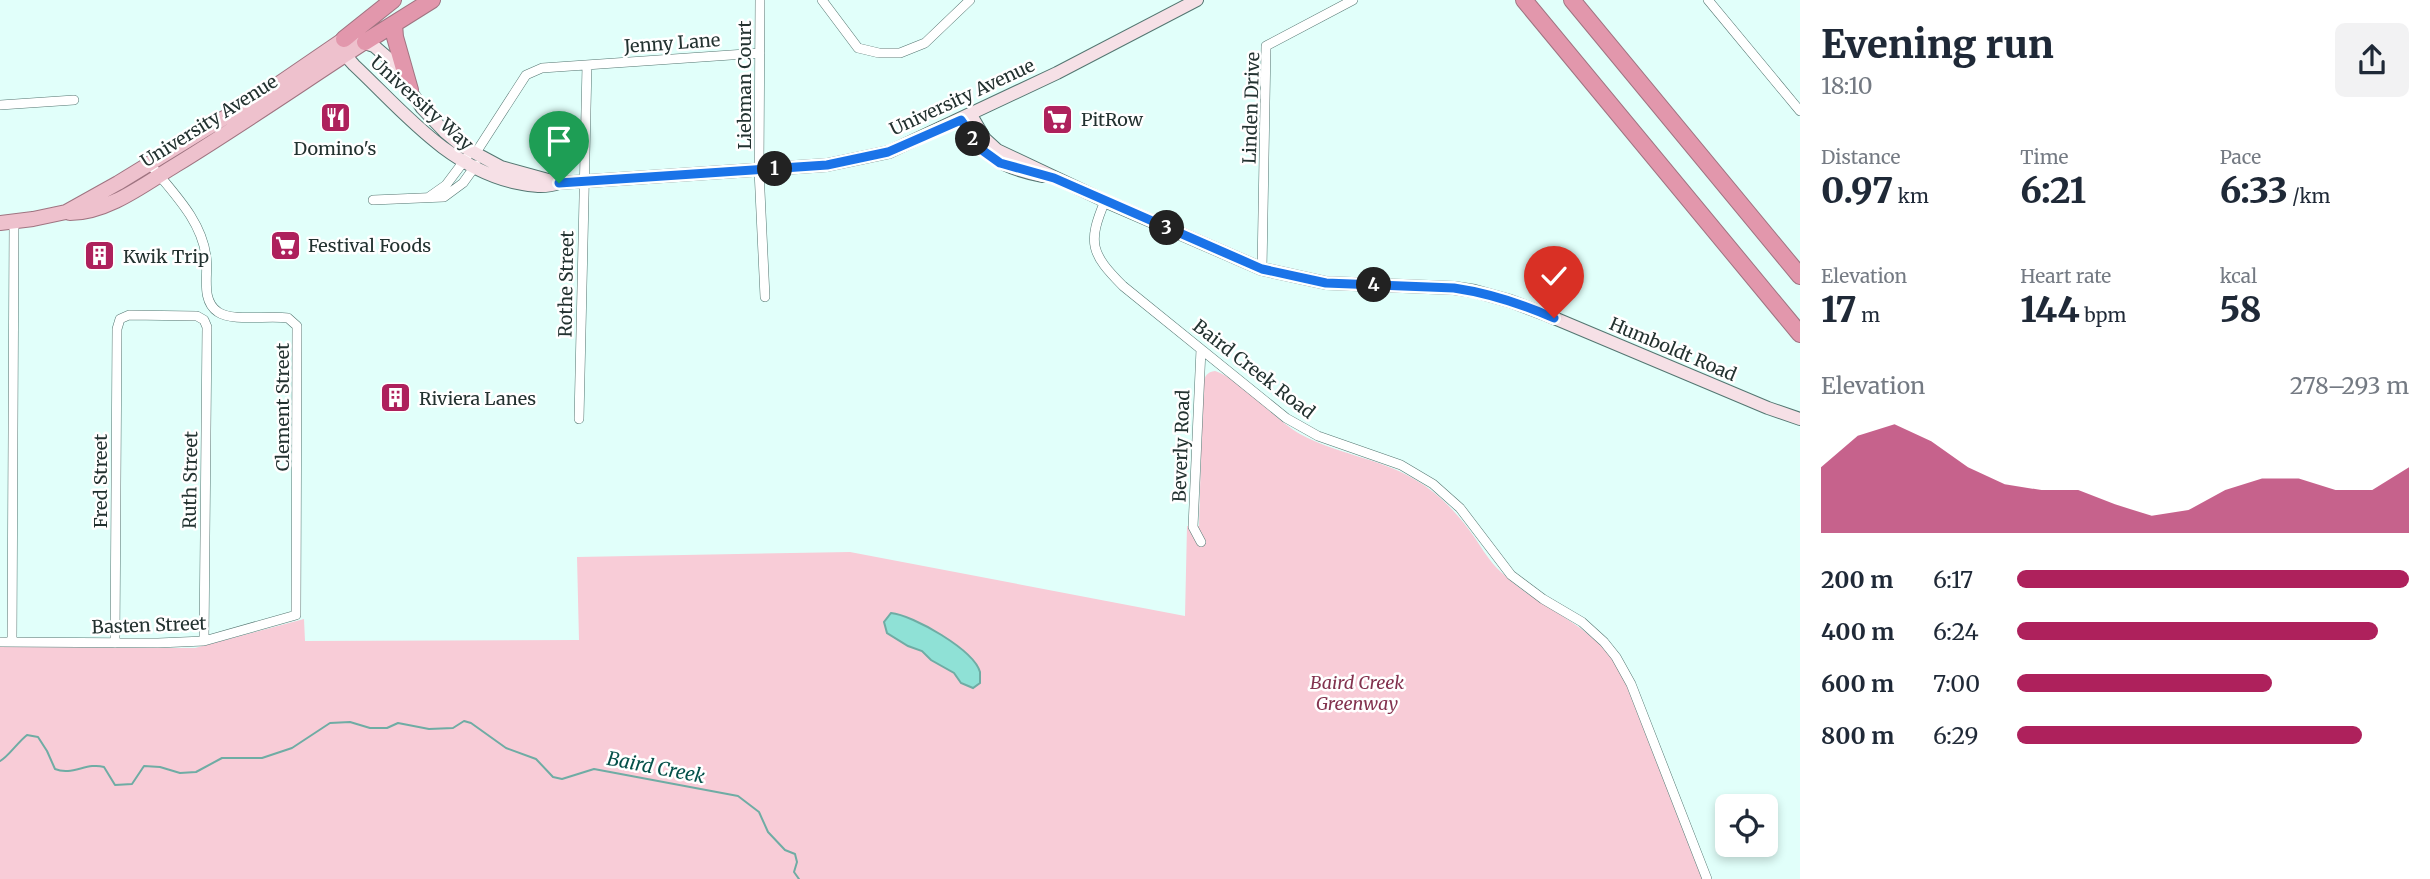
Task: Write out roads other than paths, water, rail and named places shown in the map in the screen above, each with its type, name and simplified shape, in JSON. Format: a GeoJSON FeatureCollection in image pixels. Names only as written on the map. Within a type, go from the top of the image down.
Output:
{"type":"FeatureCollection","features":[{"type":"Feature","properties":{"kind":"highway"},"geometry":{"type":"LineString","coordinates":[[345,47],[393,0]]}},
{"type":"Feature","properties":{"kind":"highway"},"geometry":{"type":"LineString","coordinates":[[365,42],[432,0]]}},
{"type":"Feature","properties":{"kind":"highway"},"geometry":{"type":"LineString","coordinates":[[1524,0],[1800,334]]}},
{"type":"Feature","properties":{"kind":"highway"},"geometry":{"type":"LineString","coordinates":[[1572,0],[1800,276]]}},
{"type":"Feature","properties":{"kind":"highway"},"geometry":{"type":"LineString","coordinates":[[1582,0],[1598,33]]}},
{"type":"Feature","properties":{"kind":"highway"},"geometry":{"type":"LineString","coordinates":[[394,24],[410,90]]}},
{"type":"Feature","properties":{"kind":"main road","name":"University Avenue"},"geometry":{"type":"LineString","coordinates":[[559,183],[827,165],[888,152],[966,118],[1197,0]]}},
{"type":"Feature","properties":{"kind":"main road","name":"University Avenue"},"geometry":{"type":"LineString","coordinates":[[7,222],[79,212],[108,203],[268,91],[345,47],[365,42]]}},
{"type":"Feature","properties":{"kind":"main road","name":"University Way"},"geometry":{"type":"LineString","coordinates":[[365,42],[389,59],[437,124],[472,159]]}},
{"type":"Feature","properties":{"kind":"main road","name":"University Way"},"geometry":{"type":"LineString","coordinates":[[345,47],[432,139],[472,159],[559,183]]}},
{"type":"Feature","properties":{"kind":"main road","name":"Humboldt Road"},"geometry":{"type":"LineString","coordinates":[[966,118],[997,150],[1040,169],[1053,178],[1262,269],[1326,283],[1474,291],[1547,315],[1800,419]]}},
{"type":"Feature","properties":{"kind":"street","name":"Liebman Court"},"geometry":{"type":"LineString","coordinates":[[760,0],[759,170],[765,297]]}},
{"type":"Feature","properties":{"kind":"street"},"geometry":{"type":"LineString","coordinates":[[822,0],[858,48],[900,53],[925,43],[970,0]]}},
{"type":"Feature","properties":{"kind":"street","name":"Linden Drive"},"geometry":{"type":"LineString","coordinates":[[1262,269],[1266,46],[1353,0]]}},
{"type":"Feature","properties":{"kind":"street"},"geometry":{"type":"LineString","coordinates":[[1708,0],[1800,111]]}},
{"type":"Feature","properties":{"kind":"street","name":"Jenny Lane"},"geometry":{"type":"LineString","coordinates":[[472,159],[526,75],[554,66],[760,53]]}},
{"type":"Feature","properties":{"kind":"street","name":"Rothe Street"},"geometry":{"type":"LineString","coordinates":[[579,419],[587,65]]}},
{"type":"Feature","properties":{"kind":"street"},"geometry":{"type":"LineString","coordinates":[[0,105],[74,100]]}},
{"type":"Feature","properties":{"kind":"street"},"geometry":{"type":"LineString","coordinates":[[373,200],[447,196],[463,183],[472,159]]}},
{"type":"Feature","properties":{"kind":"street","name":"Clement Street"},"geometry":{"type":"LineString","coordinates":[[155,169],[198,228],[206,256],[207,295],[213,308],[228,316],[286,317],[297,326],[296,615]]}},
{"type":"Feature","properties":{"kind":"street","name":"Baird Creek Road"},"geometry":{"type":"LineString","coordinates":[[1105,201],[1094,238],[1097,254],[1123,286],[1286,418],[1336,443],[1394,462],[1432,483],[1460,508],[1511,575],[1543,599],[1582,622],[1604,642],[1631,684],[1707,879]]}},
{"type":"Feature","properties":{"kind":"street"},"geometry":{"type":"LineString","coordinates":[[7,222],[12,642]]}},
{"type":"Feature","properties":{"kind":"street","name":"Fred Street"},"geometry":{"type":"LineString","coordinates":[[115,643],[117,328],[120,319],[126,315],[190,315],[204,320]]}},
{"type":"Feature","properties":{"kind":"street","name":"Ruth Street"},"geometry":{"type":"LineString","coordinates":[[204,320],[207,329],[204,641]]}},
{"type":"Feature","properties":{"kind":"street","name":"Beverly Road"},"geometry":{"type":"LineString","coordinates":[[1201,349],[1193,527],[1201,542]]}},
{"type":"Feature","properties":{"kind":"street","name":"Basten Street"},"geometry":{"type":"LineString","coordinates":[[0,642],[204,641],[296,615]]}},
{"type":"Feature","properties":{"kind":"water"},"geometry":{"type":"Polygon","coordinates":[[[891,613],[913,620],[955,644],[975,663],[980,672],[980,683],[973,688],[961,683],[954,673],[931,660],[922,651],[887,633],[884,622],[891,613]]]}},
{"type":"Feature","properties":{"kind":"waterway","name":"Baird Creek"},"geometry":{"type":"LineString","coordinates":[[0,761],[27,735],[38,737],[55,769],[67,771],[92,766],[104,767],[115,785],[132,784],[144,766],[180,773],[196,772],[222,758],[262,758],[292,748],[330,723],[350,722],[370,728],[387,728],[398,723],[429,729],[453,728],[464,721],[471,723],[506,748],[536,759],[553,777],[562,779],[594,769],[738,796],[759,812],[768,832],[785,850],[795,854],[797,862],[794,872],[799,879]]}},
{"type":"Feature","properties":{"kind":"place","name":"Domino's"},"geometry":{"type":"Point","coordinates":[335,118]}},
{"type":"Feature","properties":{"kind":"place","name":"PitRow"},"geometry":{"type":"Point","coordinates":[1058,119]}},
{"type":"Feature","properties":{"kind":"place","name":"Festival Foods"},"geometry":{"type":"Point","coordinates":[285,245]}},
{"type":"Feature","properties":{"kind":"place","name":"Kwik Trip"},"geometry":{"type":"Point","coordinates":[100,256]}},
{"type":"Feature","properties":{"kind":"place","name":"Riviera Lanes"},"geometry":{"type":"Point","coordinates":[396,398]}},
{"type":"Feature","properties":{"kind":"park label","name":"Baird Creek Greenway"},"geometry":{"type":"Point","coordinates":[1357,692]}}]}
